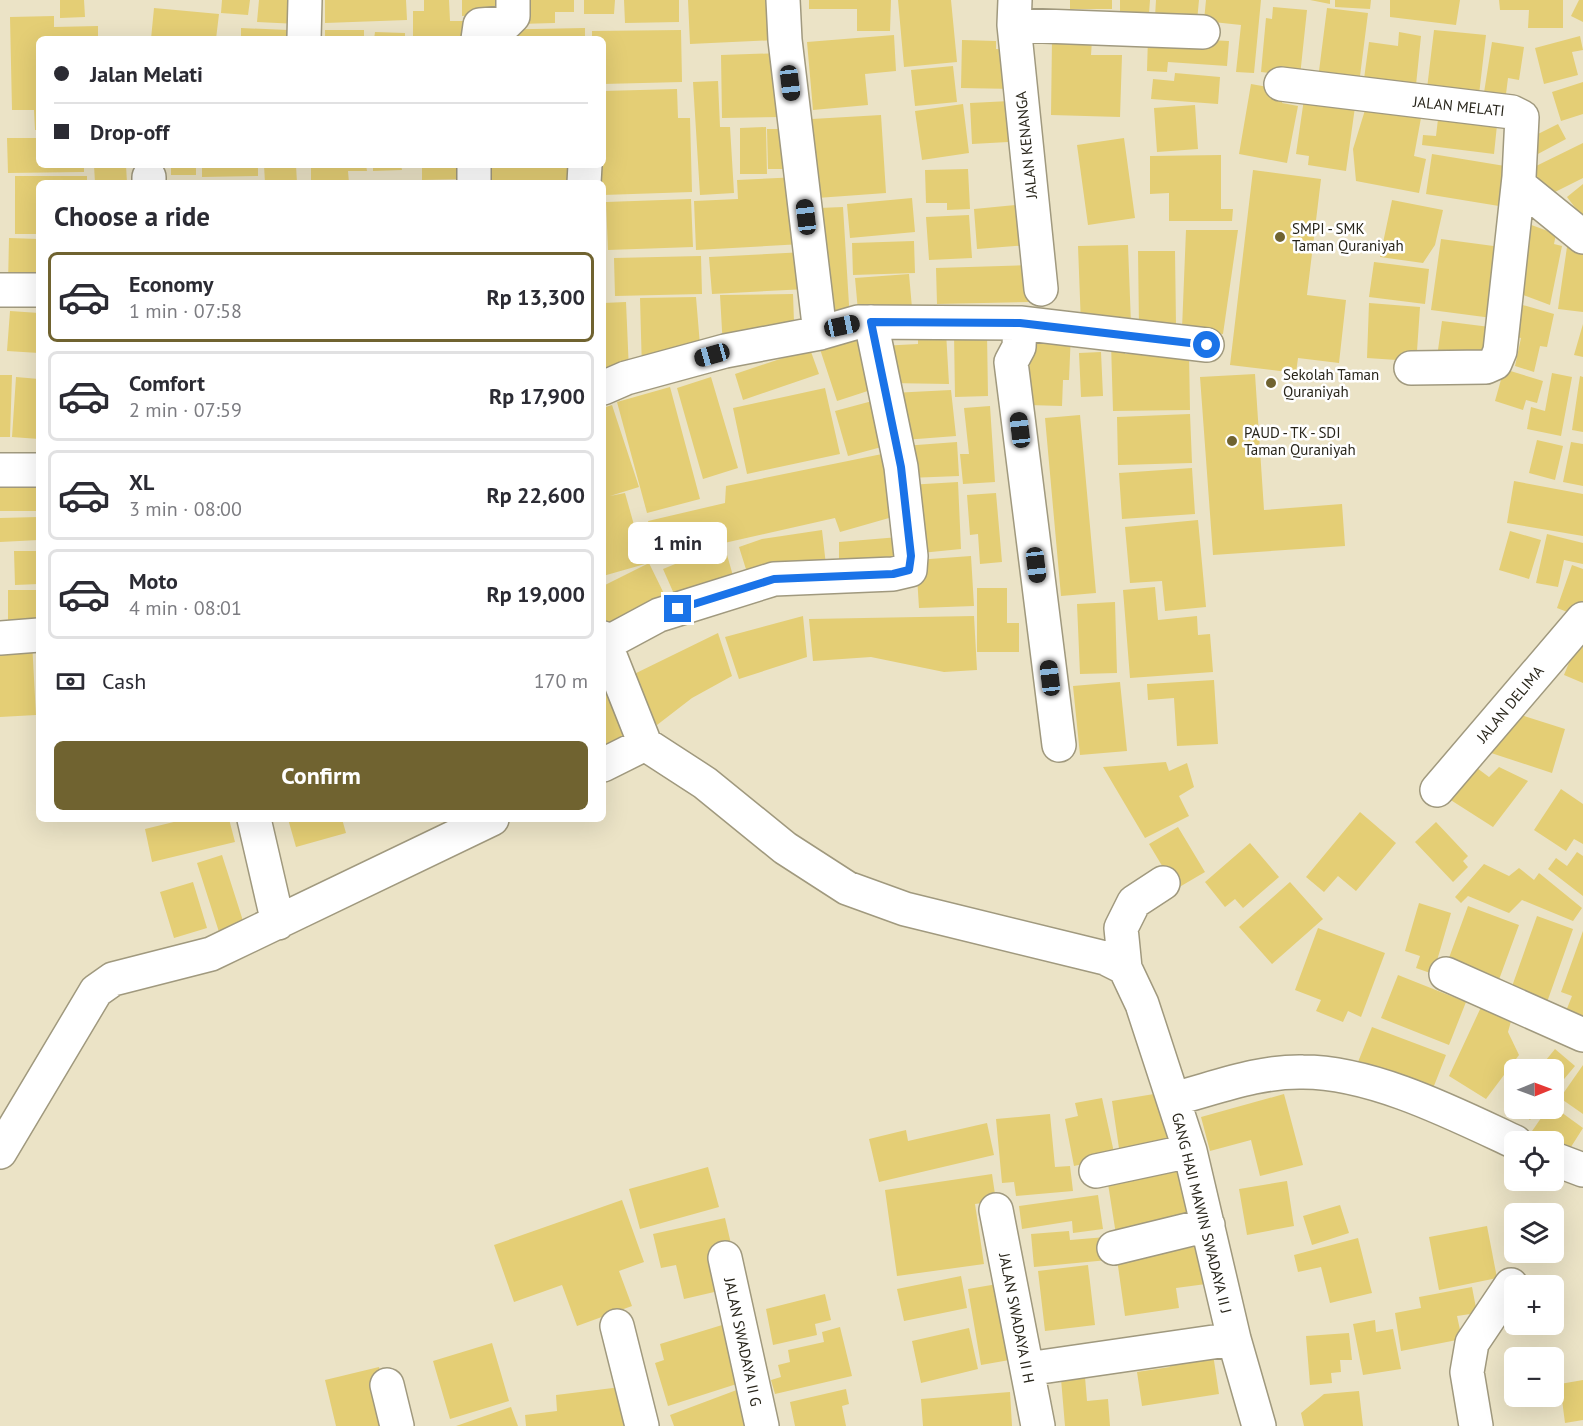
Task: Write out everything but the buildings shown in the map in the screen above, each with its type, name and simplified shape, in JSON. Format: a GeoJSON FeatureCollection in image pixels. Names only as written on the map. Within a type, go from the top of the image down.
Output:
{"type":"FeatureCollection","features":[{"type":"Feature","properties":{"kind":"street"},"geometry":{"type":"LineString","coordinates":[[304,36],[305,0]]}},
{"type":"Feature","properties":{"kind":"street"},"geometry":{"type":"LineString","coordinates":[[478,36],[480,25],[506,23],[513,16],[513,0]]}},
{"type":"Feature","properties":{"kind":"street"},"geometry":{"type":"LineString","coordinates":[[783,0],[785,40],[820,333]]}},
{"type":"Feature","properties":{"kind":"street"},"geometry":{"type":"LineString","coordinates":[[1015,12],[1203,32]]}},
{"type":"Feature","properties":{"kind":"street","name":"JALAN KENANGA"},"geometry":{"type":"LineString","coordinates":[[1015,12],[1041,289]]}},
{"type":"Feature","properties":{"kind":"street","name":"JALAN MELATI"},"geometry":{"type":"LineString","coordinates":[[1281,84],[1519,114],[1522,117],[1519,185]]}},
{"type":"Feature","properties":{"kind":"street"},"geometry":{"type":"LineString","coordinates":[[1519,185],[1583,237]]}},
{"type":"Feature","properties":{"kind":"street"},"geometry":{"type":"LineString","coordinates":[[1411,368],[1486,367],[1495,363],[1502,340],[1519,185]]}},
{"type":"Feature","properties":{"kind":"street"},"geometry":{"type":"LineString","coordinates":[[0,290],[36,290]]}},
{"type":"Feature","properties":{"kind":"street"},"geometry":{"type":"LineString","coordinates":[[606,387],[626,378],[725,351],[820,333],[858,322],[1020,323],[1207,345]]}},
{"type":"Feature","properties":{"kind":"street"},"geometry":{"type":"LineString","coordinates":[[606,640],[659,615],[774,579],[893,574],[909,570],[911,556],[901,467],[871,322]]}},
{"type":"Feature","properties":{"kind":"street"},"geometry":{"type":"LineString","coordinates":[[1020,323],[1019,347],[1011,362],[1059,745]]}},
{"type":"Feature","properties":{"kind":"street"},"geometry":{"type":"LineString","coordinates":[[0,470],[36,470]]}},
{"type":"Feature","properties":{"kind":"street","name":"JALAN DELIMA"},"geometry":{"type":"LineString","coordinates":[[1437,790],[1583,619]]}},
{"type":"Feature","properties":{"kind":"street"},"geometry":{"type":"LineString","coordinates":[[0,638],[36,635]]}},
{"type":"Feature","properties":{"kind":"street"},"geometry":{"type":"LineString","coordinates":[[606,646],[645,744],[705,783],[785,848],[847,888],[905,909],[1105,958],[1125,969]]}},
{"type":"Feature","properties":{"kind":"street"},"geometry":{"type":"LineString","coordinates":[[606,764],[645,744]]}},
{"type":"Feature","properties":{"kind":"street"},"geometry":{"type":"LineString","coordinates":[[255,822],[279,923]]}},
{"type":"Feature","properties":{"kind":"street"},"geometry":{"type":"LineString","coordinates":[[0,1152],[96,991],[113,979],[211,954],[486,822]]}},
{"type":"Feature","properties":{"kind":"street"},"geometry":{"type":"LineString","coordinates":[[1125,969],[1121,928],[1134,902],[1163,883]]}},
{"type":"Feature","properties":{"kind":"street","name":"GANG HAJI MAWIN SWADAYA II J"},"geometry":{"type":"LineString","coordinates":[[1125,969],[1142,1004],[1190,1150],[1234,1339],[1259,1426]]}},
{"type":"Feature","properties":{"kind":"street"},"geometry":{"type":"LineString","coordinates":[[1446,974],[1583,1035]]}},
{"type":"Feature","properties":{"kind":"street"},"geometry":{"type":"LineString","coordinates":[[1173,1099],[1251,1077],[1304,1072],[1373,1082],[1504,1137]]}},
{"type":"Feature","properties":{"kind":"street"},"geometry":{"type":"LineString","coordinates":[[1096,1171],[1190,1150]]}},
{"type":"Feature","properties":{"kind":"street"},"geometry":{"type":"LineString","coordinates":[[1564,1163],[1583,1170]]}},
{"type":"Feature","properties":{"kind":"street","name":"JALAN SWADAYA II H"},"geometry":{"type":"LineString","coordinates":[[996,1210],[1038,1426]]}},
{"type":"Feature","properties":{"kind":"street"},"geometry":{"type":"LineString","coordinates":[[1114,1248],[1208,1225]]}},
{"type":"Feature","properties":{"kind":"street","name":"JALAN SWADAYA II G"},"geometry":{"type":"LineString","coordinates":[[725,1258],[762,1426]]}},
{"type":"Feature","properties":{"kind":"street"},"geometry":{"type":"LineString","coordinates":[[1476,1426],[1467,1372],[1472,1342],[1504,1295]]}},
{"type":"Feature","properties":{"kind":"street"},"geometry":{"type":"LineString","coordinates":[[617,1326],[642,1426]]}},
{"type":"Feature","properties":{"kind":"street"},"geometry":{"type":"LineString","coordinates":[[1027,1369],[1234,1339]]}},
{"type":"Feature","properties":{"kind":"street"},"geometry":{"type":"LineString","coordinates":[[387,1385],[397,1426]]}},
{"type":"Feature","properties":{"kind":"place","name":"SMPI - SMK Taman Quraniyah"},"geometry":{"type":"Point","coordinates":[1280,237]}},
{"type":"Feature","properties":{"kind":"place","name":"Sekolah Taman Quraniyah"},"geometry":{"type":"Point","coordinates":[1271,383]}},
{"type":"Feature","properties":{"kind":"place","name":"PAUD - TK - SDI Taman Quraniyah"},"geometry":{"type":"Point","coordinates":[1232,441]}},
{"type":"Feature","properties":{"kind":"route"},"geometry":{"type":"LineString","coordinates":[[678,609],[774,579],[893,574],[909,570],[911,556],[901,467],[871,322],[1020,323],[1207,345]]}}]}
